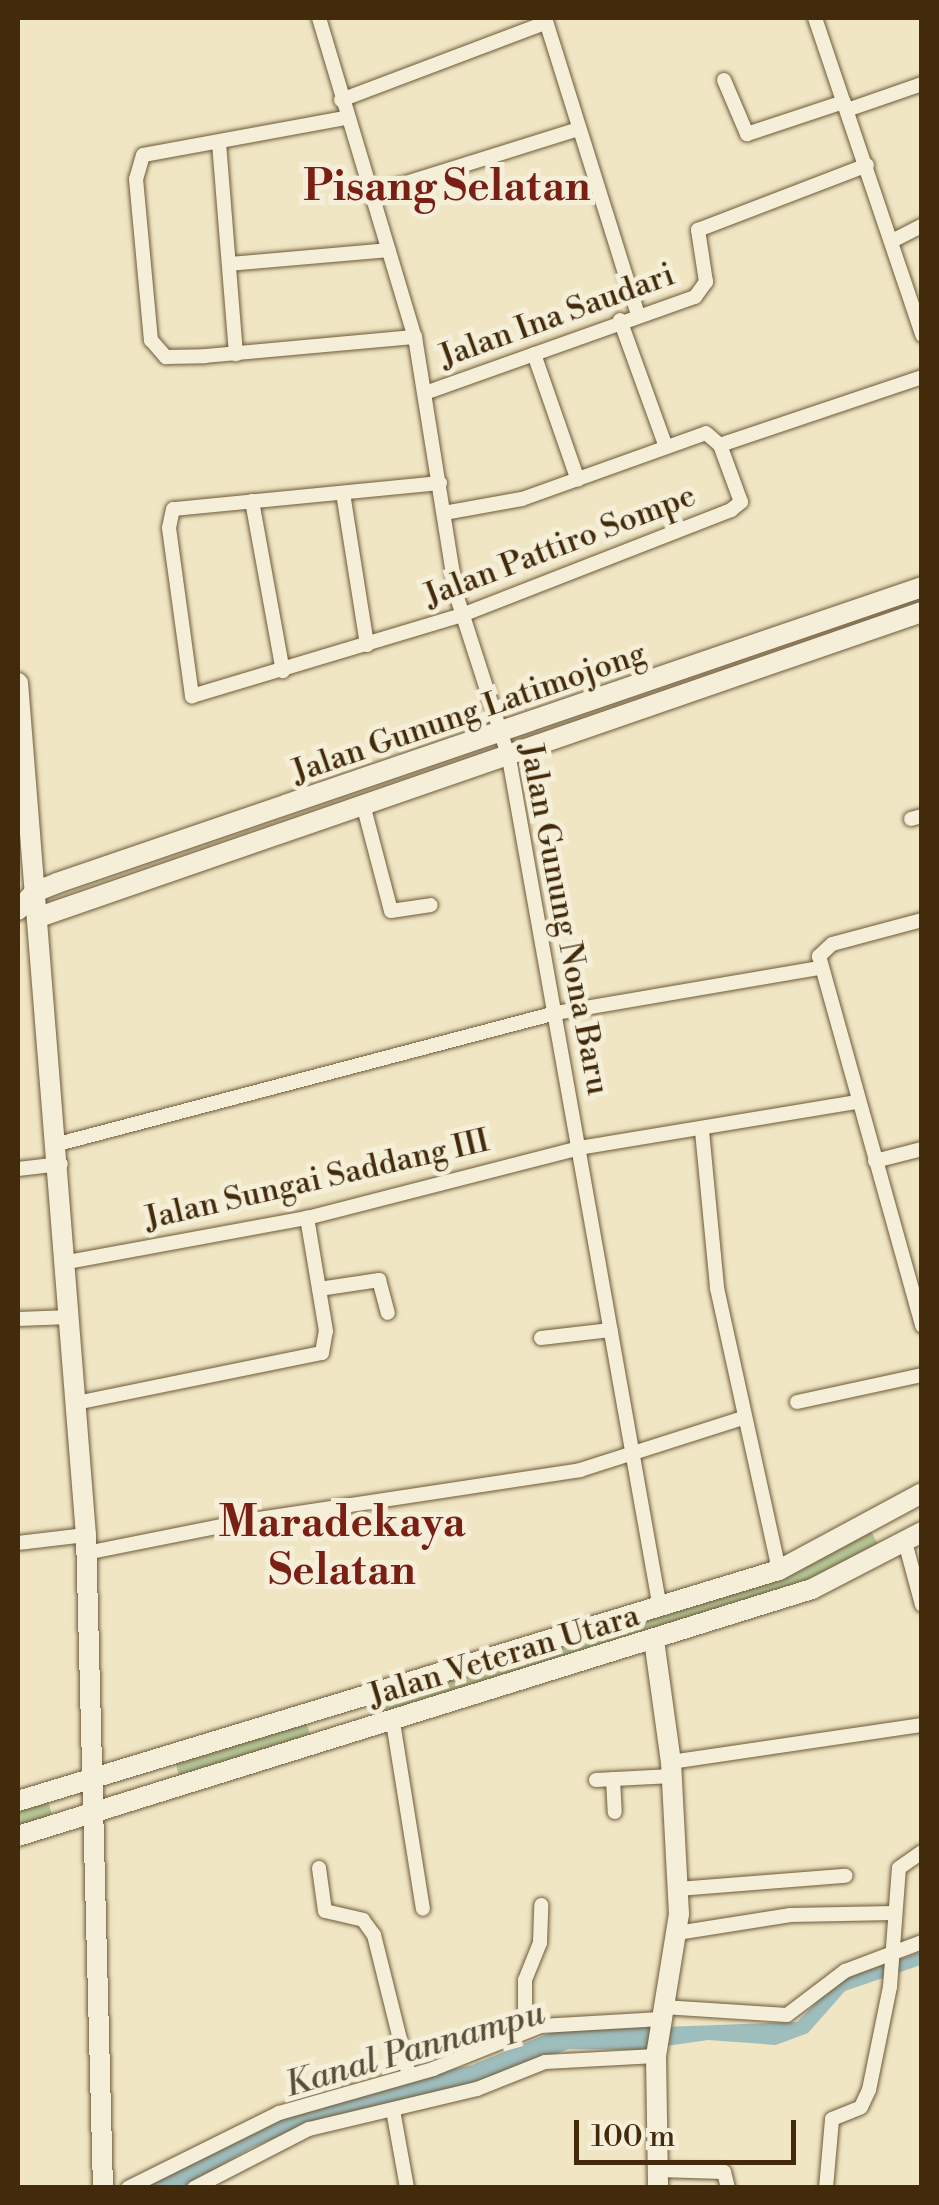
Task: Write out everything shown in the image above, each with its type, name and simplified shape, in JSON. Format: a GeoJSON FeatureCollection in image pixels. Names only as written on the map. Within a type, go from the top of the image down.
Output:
{"type":"FeatureCollection","features":[{"type":"Feature","properties":{"kind":"main road","name":"Jalan Gunung Latimojong"},"geometry":{"type":"LineString","coordinates":[[35,892],[501,736],[922,587]]}},
{"type":"Feature","properties":{"kind":"main road"},"geometry":{"type":"LineString","coordinates":[[35,892],[18,911],[38,917],[509,758],[922,612]]}},
{"type":"Feature","properties":{"kind":"main road"},"geometry":{"type":"LineString","coordinates":[[18,683],[59,1154],[86,1544],[97,1775],[103,2188]]}},
{"type":"Feature","properties":{"kind":"main road","name":"Jalan Veteran Utara"},"geometry":{"type":"LineString","coordinates":[[18,1802],[779,1570],[922,1492]]}},
{"type":"Feature","properties":{"kind":"main road","name":"Jalan Veteran Utara"},"geometry":{"type":"LineString","coordinates":[[18,1836],[334,1741],[848,1576],[913,1537]]}},
{"type":"Feature","properties":{"kind":"main road"},"geometry":{"type":"LineString","coordinates":[[654,1640],[671,1769],[678,1889],[678,1933],[657,2053],[658,2179]]}},
{"type":"Feature","properties":{"kind":"main road"},"geometry":{"type":"LineString","coordinates":[[353,1702],[363,1731]]}},
{"type":"Feature","properties":{"kind":"main road"},"geometry":{"type":"LineString","coordinates":[[323,1711],[334,1741]]}},
{"type":"Feature","properties":{"kind":"street","name":"Jalan Gunung Nona Baru"},"geometry":{"type":"LineString","coordinates":[[319,18],[344,118],[372,194],[415,337],[462,615],[509,758],[660,1608]]}},
{"type":"Feature","properties":{"kind":"street"},"geometry":{"type":"LineString","coordinates":[[814,18],[868,164],[922,335]]}},
{"type":"Feature","properties":{"kind":"street"},"geometry":{"type":"LineString","coordinates":[[341,100],[545,20],[638,314]]}},
{"type":"Feature","properties":{"kind":"street"},"geometry":{"type":"LineString","coordinates":[[724,80],[746,134],[922,84]]}},
{"type":"Feature","properties":{"kind":"street"},"geometry":{"type":"LineString","coordinates":[[344,118],[219,144],[153,151],[138,162],[144,276],[156,352],[236,354],[415,337]]}},
{"type":"Feature","properties":{"kind":"street"},"geometry":{"type":"LineString","coordinates":[[372,194],[578,129]]}},
{"type":"Feature","properties":{"kind":"street"},"geometry":{"type":"LineString","coordinates":[[219,144],[236,354]]}},
{"type":"Feature","properties":{"kind":"street","name":"Jalan Ina Saudari"},"geometry":{"type":"LineString","coordinates":[[425,393],[703,290],[698,230],[706,223],[868,164]]}},
{"type":"Feature","properties":{"kind":"street"},"geometry":{"type":"LineString","coordinates":[[892,242],[922,226]]}},
{"type":"Feature","properties":{"kind":"street"},"geometry":{"type":"LineString","coordinates":[[229,264],[388,250]]}},
{"type":"Feature","properties":{"kind":"street"},"geometry":{"type":"LineString","coordinates":[[620,320],[666,448]]}},
{"type":"Feature","properties":{"kind":"street"},"geometry":{"type":"LineString","coordinates":[[534,354],[578,480]]}},
{"type":"Feature","properties":{"kind":"street","name":"Jalan Pattiro Sompe"},"geometry":{"type":"LineString","coordinates":[[252,500],[180,506],[170,516],[192,696],[462,615],[738,506],[720,445],[922,376]]}},
{"type":"Feature","properties":{"kind":"street"},"geometry":{"type":"LineString","coordinates":[[444,513],[499,505],[706,432],[720,445]]}},
{"type":"Feature","properties":{"kind":"street"},"geometry":{"type":"LineString","coordinates":[[283,671],[252,500],[440,483]]}},
{"type":"Feature","properties":{"kind":"street"},"geometry":{"type":"LineString","coordinates":[[343,494],[367,645]]}},
{"type":"Feature","properties":{"kind":"street"},"geometry":{"type":"LineString","coordinates":[[364,808],[391,910],[430,905]]}},
{"type":"Feature","properties":{"kind":"street"},"geometry":{"type":"LineString","coordinates":[[922,920],[832,944],[822,949],[820,968],[922,1326]]}},
{"type":"Feature","properties":{"kind":"street"},"geometry":{"type":"LineString","coordinates":[[18,1169],[556,1012],[820,968]]}},
{"type":"Feature","properties":{"kind":"street","name":"Jalan Sungai Saddang III"},"geometry":{"type":"LineString","coordinates":[[67,1262],[308,1218],[579,1148],[702,1131],[856,1102]]}},
{"type":"Feature","properties":{"kind":"street"},"geometry":{"type":"LineString","coordinates":[[702,1131],[717,1288],[742,1418],[779,1570]]}},
{"type":"Feature","properties":{"kind":"street"},"geometry":{"type":"LineString","coordinates":[[875,1161],[922,1149]]}},
{"type":"Feature","properties":{"kind":"street"},"geometry":{"type":"LineString","coordinates":[[76,1404],[322,1353],[319,1289],[308,1218]]}},
{"type":"Feature","properties":{"kind":"street"},"geometry":{"type":"LineString","coordinates":[[319,1289],[379,1280],[388,1313]]}},
{"type":"Feature","properties":{"kind":"street"},"geometry":{"type":"LineString","coordinates":[[18,1319],[70,1316]]}},
{"type":"Feature","properties":{"kind":"street"},"geometry":{"type":"LineString","coordinates":[[542,1338],[610,1330]]}},
{"type":"Feature","properties":{"kind":"street"},"geometry":{"type":"LineString","coordinates":[[796,1402],[922,1375]]}},
{"type":"Feature","properties":{"kind":"street"},"geometry":{"type":"LineString","coordinates":[[18,1543],[86,1544],[631,1458],[742,1418]]}},
{"type":"Feature","properties":{"kind":"street"},"geometry":{"type":"LineString","coordinates":[[913,1537],[922,1605]]}},
{"type":"Feature","properties":{"kind":"street"},"geometry":{"type":"LineString","coordinates":[[393,1722],[422,1909]]}},
{"type":"Feature","properties":{"kind":"street"},"geometry":{"type":"LineString","coordinates":[[596,1780],[922,1726]]}},
{"type":"Feature","properties":{"kind":"street"},"geometry":{"type":"LineString","coordinates":[[612,1780],[615,1812]]}},
{"type":"Feature","properties":{"kind":"street"},"geometry":{"type":"LineString","coordinates":[[826,2188],[830,2124],[867,2097],[890,1987],[899,1868],[922,1852]]}},
{"type":"Feature","properties":{"kind":"street"},"geometry":{"type":"LineString","coordinates":[[318,1868],[326,1911],[362,1920],[374,1935],[410,2075]]}},
{"type":"Feature","properties":{"kind":"street"},"geometry":{"type":"LineString","coordinates":[[678,1889],[845,1876]]}},
{"type":"Feature","properties":{"kind":"street"},"geometry":{"type":"LineString","coordinates":[[524,2032],[525,1980],[540,1943],[541,1905]]}},
{"type":"Feature","properties":{"kind":"street"},"geometry":{"type":"LineString","coordinates":[[678,1933],[791,1916],[894,1913]]}},
{"type":"Feature","properties":{"kind":"street"},"geometry":{"type":"LineString","coordinates":[[128,2188],[280,2113],[410,2075],[524,2032],[662,2017],[787,2015],[834,1977],[922,1942]]}},
{"type":"Feature","properties":{"kind":"street"},"geometry":{"type":"LineString","coordinates":[[194,2188],[309,2129],[476,2089],[563,2058],[657,2053]]}},
{"type":"Feature","properties":{"kind":"street"},"geometry":{"type":"LineString","coordinates":[[393,2110],[406,2188]]}},
{"type":"Feature","properties":{"kind":"street"},"geometry":{"type":"LineString","coordinates":[[658,2179],[724,2172],[728,2188]]}},
{"type":"Feature","properties":{"kind":"green space"},"geometry":{"type":"Polygon","coordinates":[[[871,1531],[880,1548],[805,1581],[378,1721],[371,1700],[871,1531]]]}},
{"type":"Feature","properties":{"kind":"green space"},"geometry":{"type":"Polygon","coordinates":[[[306,1722],[312,1740],[180,1781],[174,1755],[306,1722]]]}},
{"type":"Feature","properties":{"kind":"green space"},"geometry":{"type":"Polygon","coordinates":[[[47,1796],[53,1819],[18,1829],[18,1805],[47,1796]]]}},
{"type":"Feature","properties":{"kind":"water"},"geometry":{"type":"Polygon","coordinates":[[[921,1952],[921,1965],[845,1991],[808,2033],[776,2045],[708,2040],[639,2050],[569,2049],[457,2088],[317,2121],[251,2148],[184,2187],[140,2188],[227,2139],[353,2091],[472,2065],[555,2031],[797,2022],[839,1980],[921,1952]]]}},
{"type":"Feature","properties":{"kind":"district","name":"Pisang Selatan"},"geometry":{"type":"Point","coordinates":[447,188]}},
{"type":"Feature","properties":{"kind":"district","name":"Maradekaya Selatan"},"geometry":{"type":"Point","coordinates":[342,1548]}},
{"type":"Feature","properties":{"kind":"water label","name":"Kanal Pannampu"},"geometry":{"type":"Point","coordinates":[415,2050]}}]}
